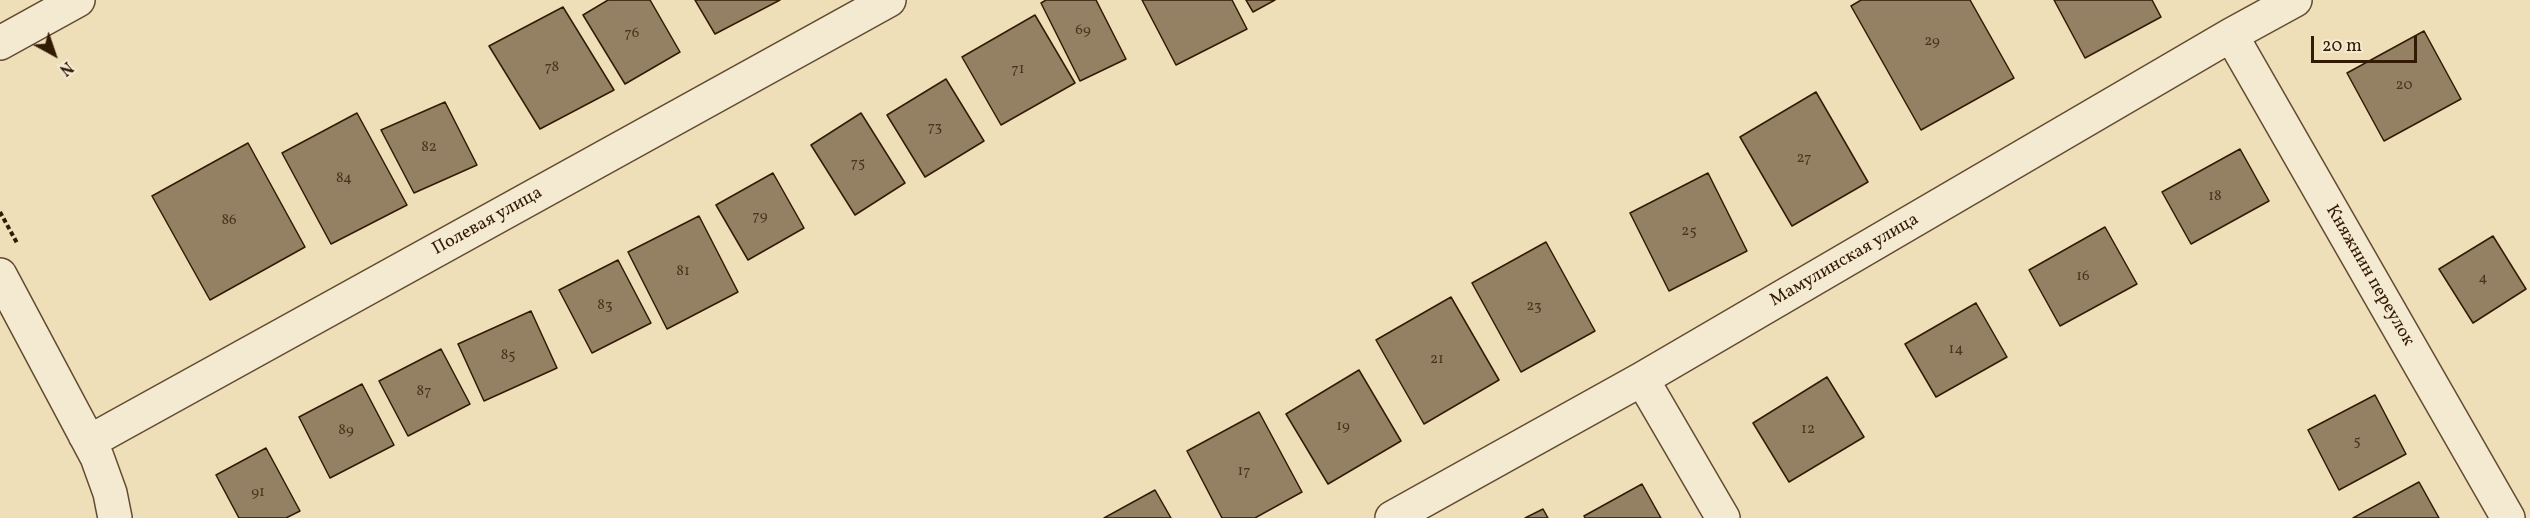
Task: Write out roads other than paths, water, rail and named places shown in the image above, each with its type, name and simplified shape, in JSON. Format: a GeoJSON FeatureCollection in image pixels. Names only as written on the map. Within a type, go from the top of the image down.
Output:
{"type":"FeatureCollection","features":[{"type":"Feature","properties":{"kind":"street"},"geometry":{"type":"LineString","coordinates":[[0,44],[78,0]]}},
{"type":"Feature","properties":{"kind":"street","name":"Полевая улица"},"geometry":{"type":"LineString","coordinates":[[85,435],[98,436],[116,427],[889,0]]}},
{"type":"Feature","properties":{"kind":"street","name":"Мамулинская улица"},"geometry":{"type":"LineString","coordinates":[[1392,518],[1642,379],[2231,35],[2295,0]]}},
{"type":"Feature","properties":{"kind":"street","name":"Княжнин переулок"},"geometry":{"type":"LineString","coordinates":[[2231,35],[2508,518]]}},
{"type":"Feature","properties":{"kind":"street"},"geometry":{"type":"LineString","coordinates":[[0,275],[104,475],[115,518]]}},
{"type":"Feature","properties":{"kind":"street"},"geometry":{"type":"LineString","coordinates":[[1642,379],[1724,518]]}}]}
